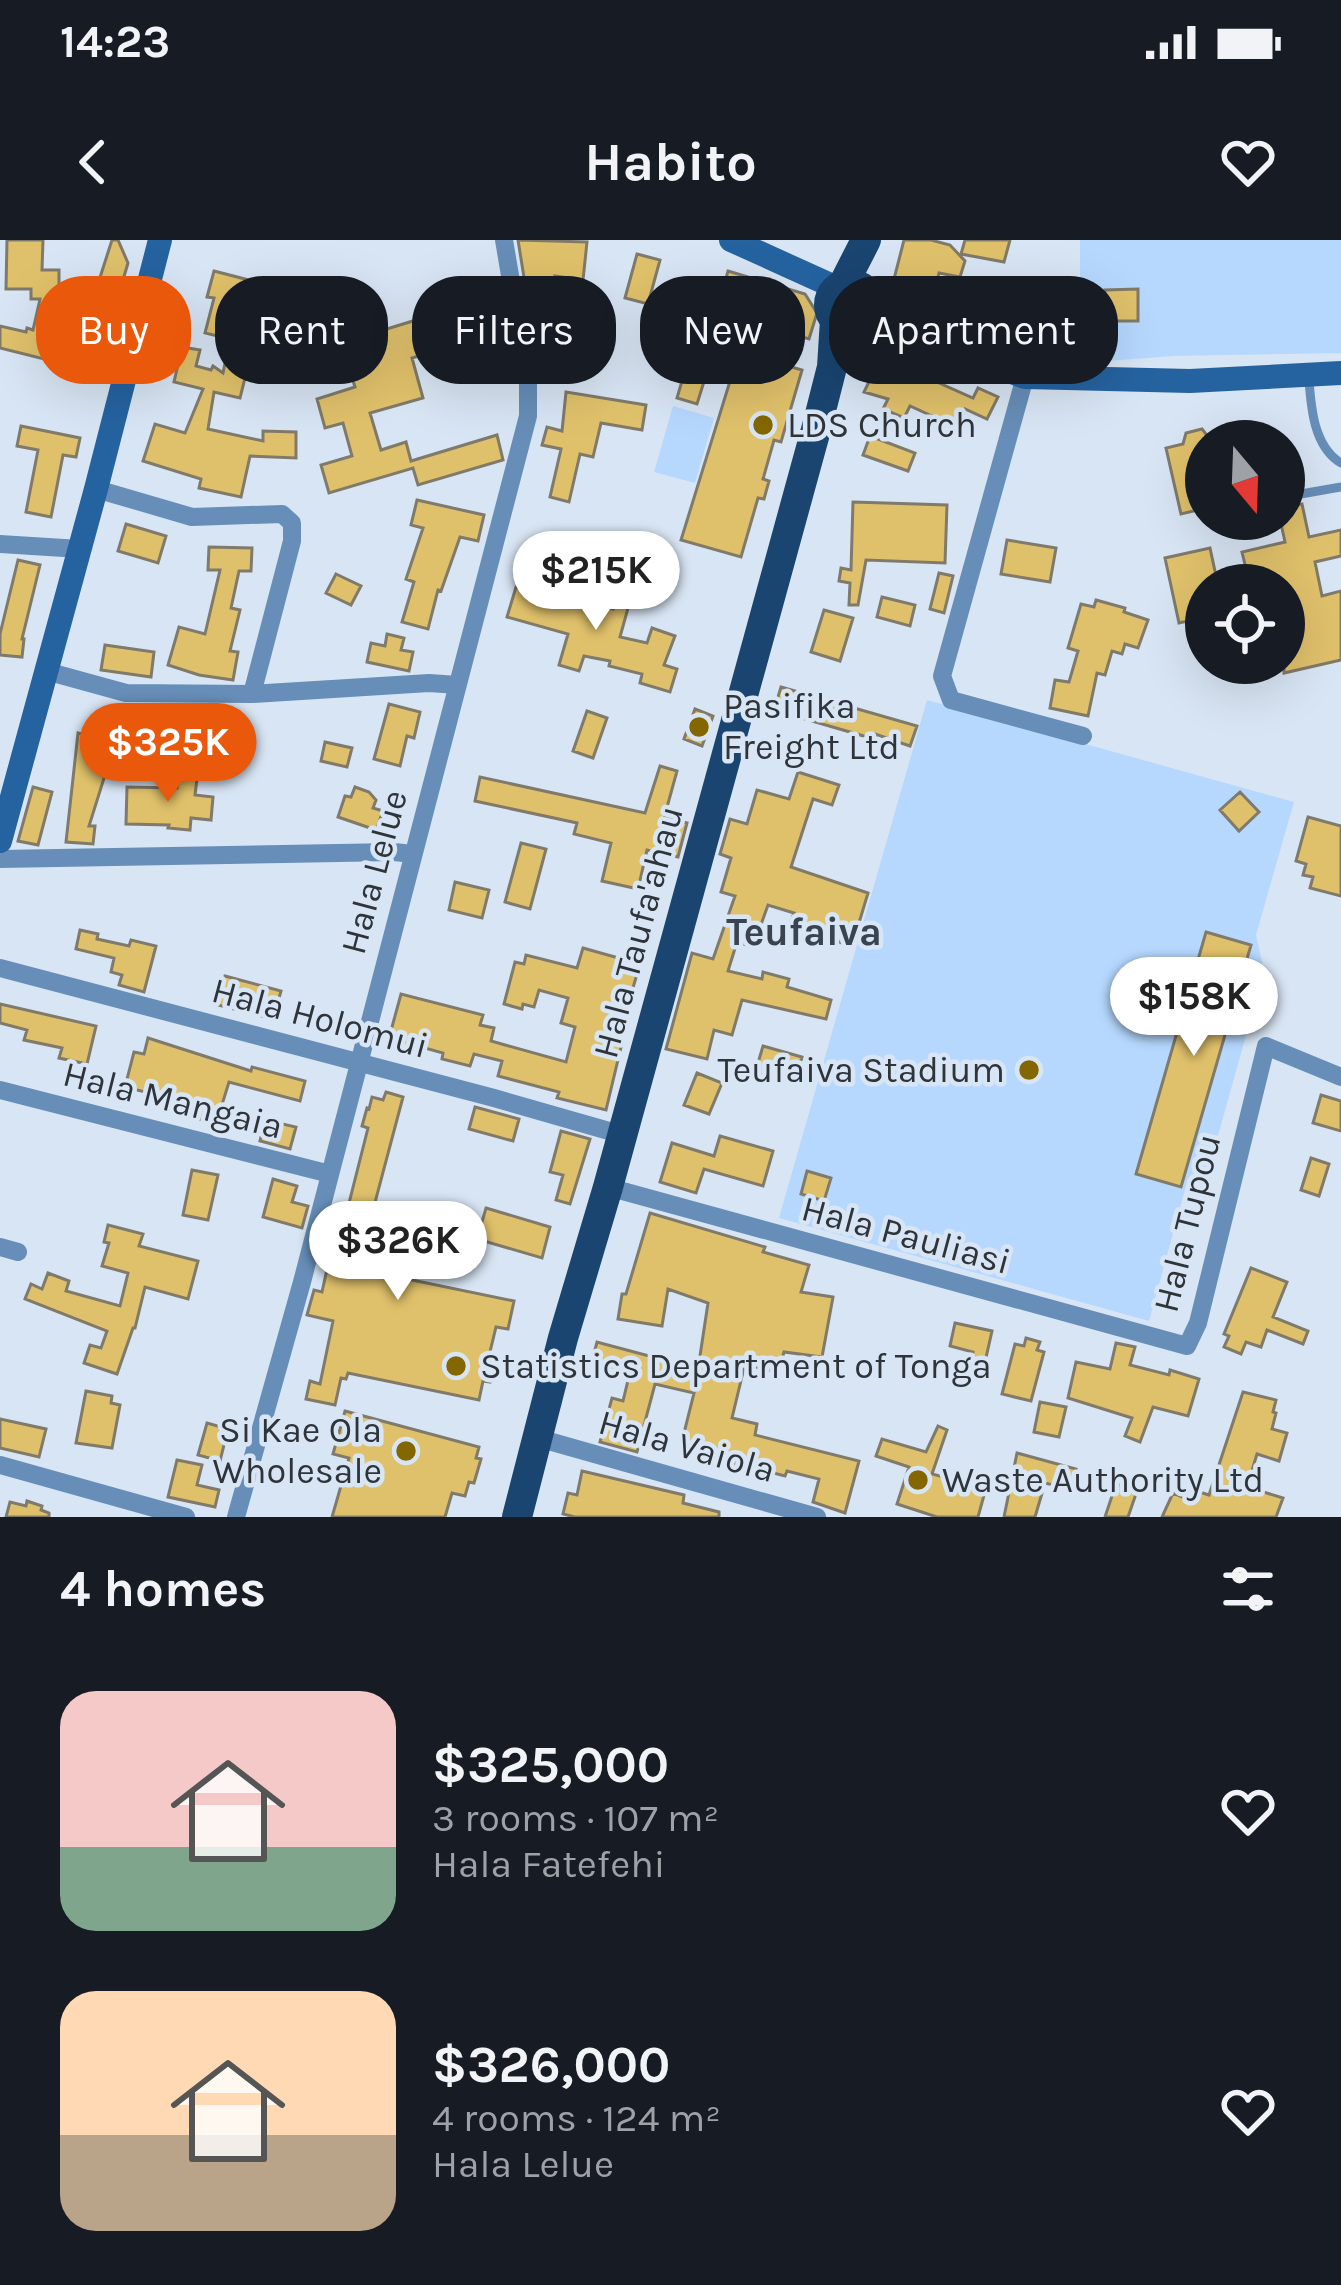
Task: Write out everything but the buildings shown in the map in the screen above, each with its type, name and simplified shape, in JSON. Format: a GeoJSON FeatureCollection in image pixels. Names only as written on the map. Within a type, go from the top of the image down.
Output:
{"type":"FeatureCollection","features":[{"type":"Feature","properties":{"kind":"main road","name":"Hala Taufa'ahau"},"geometry":{"type":"LineString","coordinates":[[857,276],[867,240]]}},
{"type":"Feature","properties":{"kind":"main road","name":"Hala Taufa'ahau"},"geometry":{"type":"LineString","coordinates":[[517,1517],[829,378]]}},
{"type":"Feature","properties":{"kind":"street"},"geometry":{"type":"LineString","coordinates":[[0,841],[160,240]]}},
{"type":"Feature","properties":{"kind":"street","name":"Hala Lelue"},"geometry":{"type":"LineString","coordinates":[[236,1517],[528,416],[528,382],[504,240]]}},
{"type":"Feature","properties":{"kind":"street"},"geometry":{"type":"LineString","coordinates":[[731,240],[829,292]]}},
{"type":"Feature","properties":{"kind":"street"},"geometry":{"type":"LineString","coordinates":[[1118,379],[1190,381],[1341,373]]}},
{"type":"Feature","properties":{"kind":"street"},"geometry":{"type":"LineString","coordinates":[[1023,384],[942,676],[951,700],[1083,736]]}},
{"type":"Feature","properties":{"kind":"street"},"geometry":{"type":"LineString","coordinates":[[97,489],[192,517],[282,514],[292,523],[292,541],[252,694]]}},
{"type":"Feature","properties":{"kind":"street"},"geometry":{"type":"LineString","coordinates":[[0,544],[80,549]]}},
{"type":"Feature","properties":{"kind":"street"},"geometry":{"type":"LineString","coordinates":[[46,671],[126,693],[252,694],[458,685]]}},
{"type":"Feature","properties":{"kind":"street"},"geometry":{"type":"LineString","coordinates":[[0,859],[413,854]]}},
{"type":"Feature","properties":{"kind":"street","name":"Hala Holomui"},"geometry":{"type":"LineString","coordinates":[[0,968],[623,1135]]}},
{"type":"Feature","properties":{"kind":"street","name":"Hala Tupou"},"geometry":{"type":"LineString","coordinates":[[1187,1346],[1198,1323],[1266,1046],[1341,1078]]}},
{"type":"Feature","properties":{"kind":"street","name":"Hala Mangaia"},"geometry":{"type":"LineString","coordinates":[[0,1090],[330,1174]]}},
{"type":"Feature","properties":{"kind":"street","name":"Hala Pauliasi"},"geometry":{"type":"LineString","coordinates":[[608,1187],[1187,1346]]}},
{"type":"Feature","properties":{"kind":"street","name":"Hala Vaiola"},"geometry":{"type":"LineString","coordinates":[[538,1438],[818,1517]]}},
{"type":"Feature","properties":{"kind":"street"},"geometry":{"type":"LineString","coordinates":[[0,1465],[186,1517]]}},
{"type":"Feature","properties":{"kind":"lane"},"geometry":{"type":"LineString","coordinates":[[1308,375],[1318,431],[1331,457],[1341,463]]}},
{"type":"Feature","properties":{"kind":"lane"},"geometry":{"type":"LineString","coordinates":[[1305,493],[1341,487]]}},
{"type":"Feature","properties":{"kind":"shaded area"},"geometry":{"type":"Polygon","coordinates":[[[1080,240],[1341,240],[1341,353],[1118,360],[1118,276],[1080,276],[1080,240]]]}},
{"type":"Feature","properties":{"kind":"shaded area"},"geometry":{"type":"Polygon","coordinates":[[[673,406],[714,418],[695,483],[654,472],[673,406]]]}},
{"type":"Feature","properties":{"kind":"shaded area","name":"Teufaiva Stadium"},"geometry":{"type":"Polygon","coordinates":[[[927,700],[1294,802],[1256,935],[1264,971],[1209,1168],[1188,1179],[1149,1321],[779,1218],[927,700]]]}},
{"type":"Feature","properties":{"kind":"place","name":"LDS Church"},"geometry":{"type":"Point","coordinates":[763,425]}},
{"type":"Feature","properties":{"kind":"place","name":"Pasifika Freight Ltd"},"geometry":{"type":"Point","coordinates":[699,727]}},
{"type":"Feature","properties":{"kind":"place","name":"Teufaiva Stadium"},"geometry":{"type":"Point","coordinates":[1029,1070]}},
{"type":"Feature","properties":{"kind":"place","name":"Statistics Department of Tonga"},"geometry":{"type":"Point","coordinates":[456,1366]}},
{"type":"Feature","properties":{"kind":"place","name":"Si Kae Ola Wholesale"},"geometry":{"type":"Point","coordinates":[406,1451]}},
{"type":"Feature","properties":{"kind":"place","name":"Waste Authority Ltd"},"geometry":{"type":"Point","coordinates":[918,1480]}},
{"type":"Feature","properties":{"kind":"district","name":"Teufaiva"},"geometry":{"type":"Point","coordinates":[804,932]}}]}
